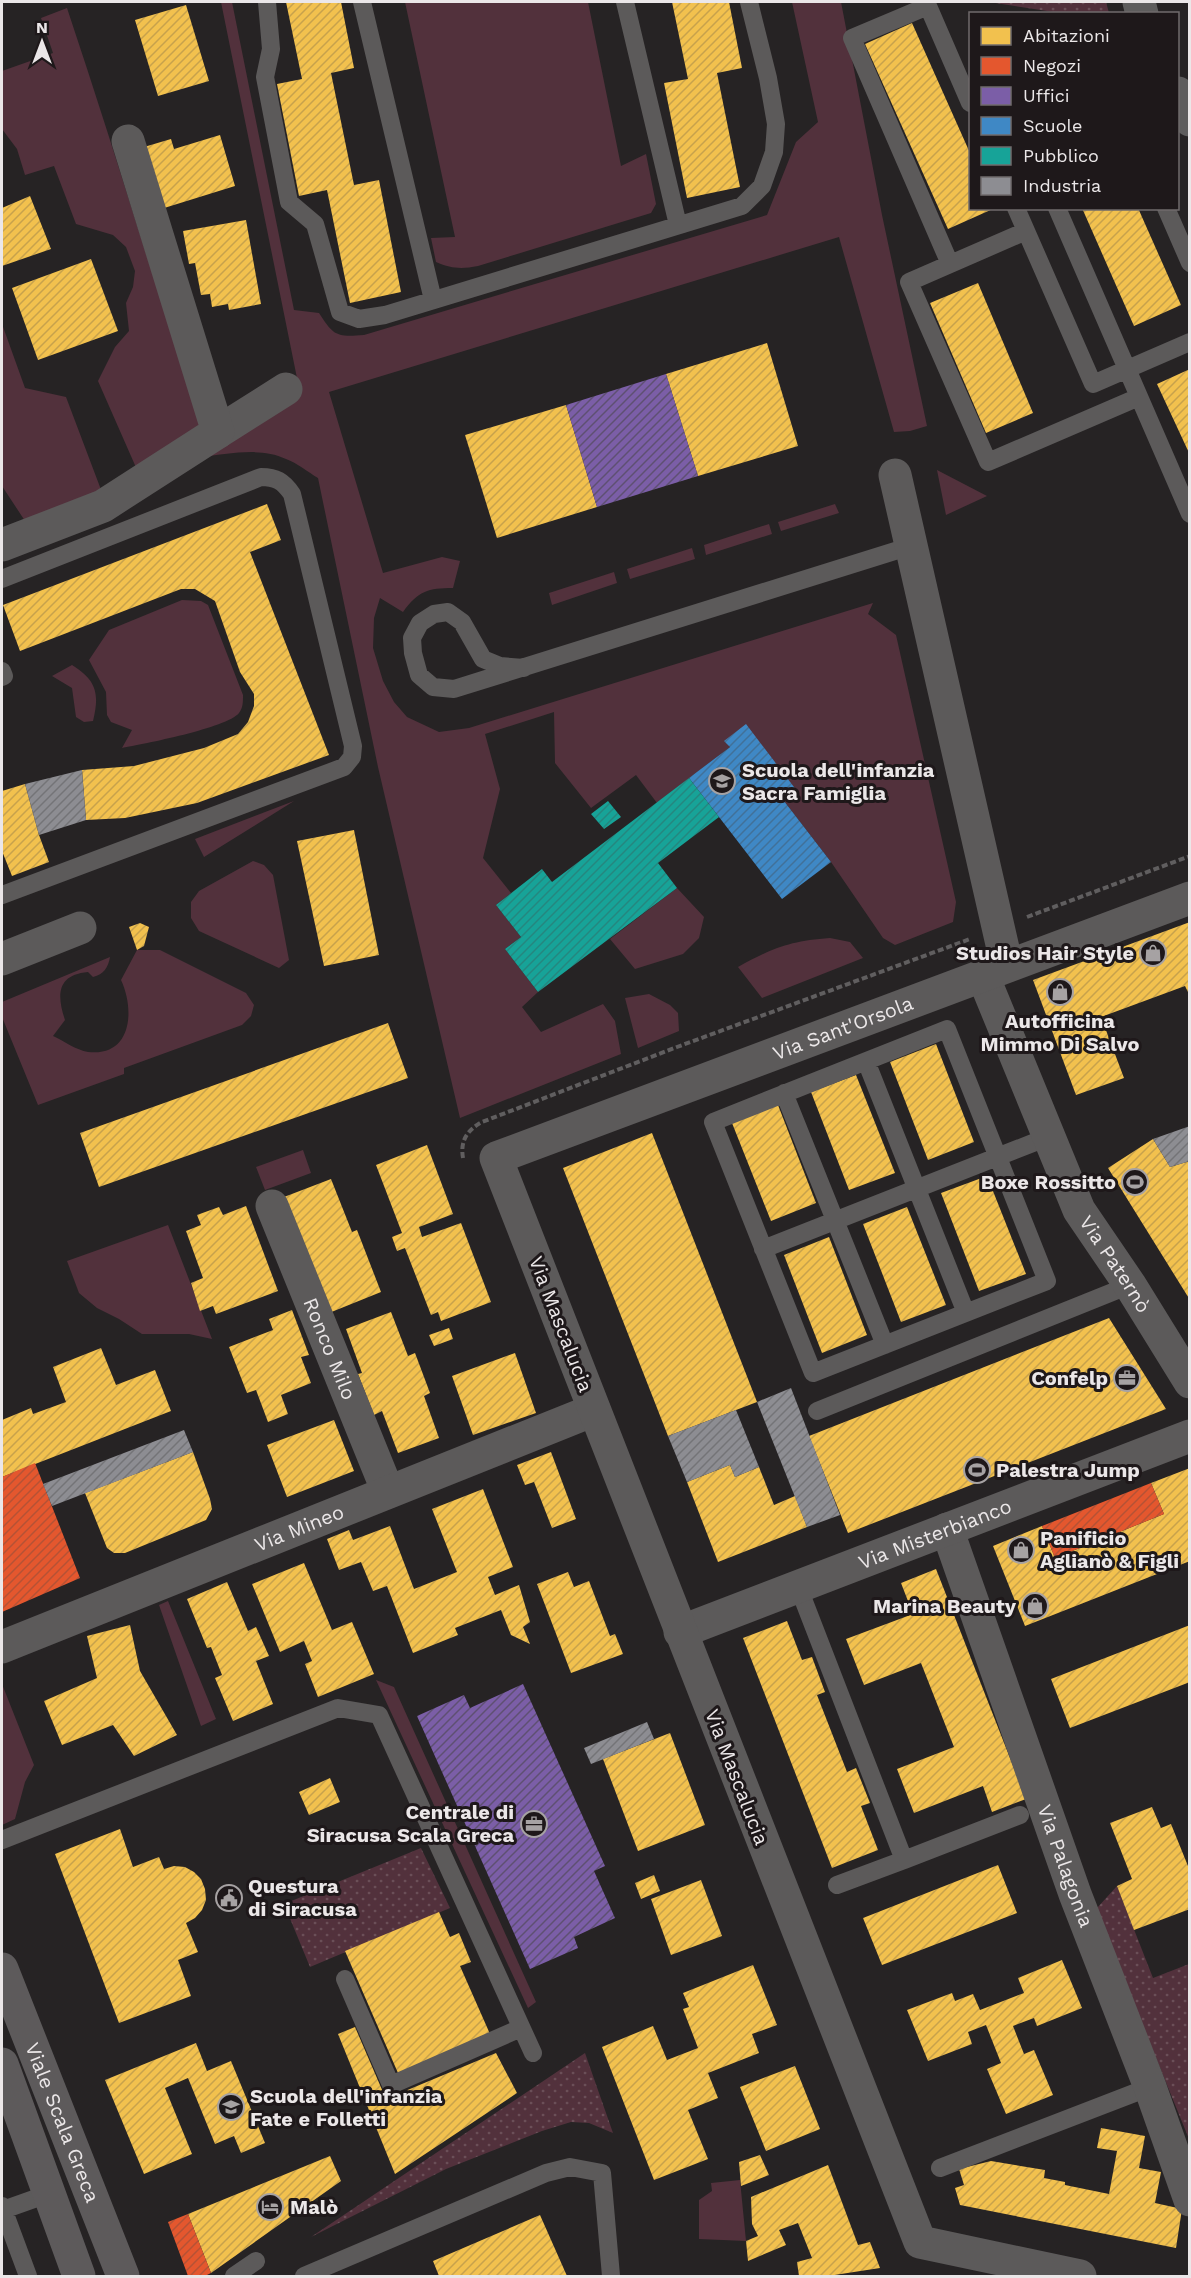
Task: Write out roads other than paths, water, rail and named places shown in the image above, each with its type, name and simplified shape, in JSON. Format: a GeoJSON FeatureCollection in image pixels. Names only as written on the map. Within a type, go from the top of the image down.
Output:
{"type":"FeatureCollection","features":[{"type":"Feature","properties":{"kind":"main road","name":"Viale Scala Greca"},"geometry":{"type":"LineString","coordinates":[[2,1969],[123,2277]]}},
{"type":"Feature","properties":{"kind":"main road","name":"Viale Scala Greca"},"geometry":{"type":"LineString","coordinates":[[2,2064],[79,2277]]}},
{"type":"Feature","properties":{"kind":"street"},"geometry":{"type":"LineString","coordinates":[[1179,95],[1190,120]]}},
{"type":"Feature","properties":{"kind":"street"},"geometry":{"type":"LineString","coordinates":[[128,141],[218,432]]}},
{"type":"Feature","properties":{"kind":"street"},"geometry":{"type":"LineString","coordinates":[[2,545],[103,506],[286,389]]}},
{"type":"Feature","properties":{"kind":"street","name":"Via Paternò"},"geometry":{"type":"LineString","coordinates":[[894,475],[911,546],[995,971],[1048,1137],[1079,1210],[1130,1285],[1190,1382]]}},
{"type":"Feature","properties":{"kind":"street","name":"Via Sant'Orsola"},"geometry":{"type":"LineString","coordinates":[[496,1158],[1190,898]]}},
{"type":"Feature","properties":{"kind":"street"},"geometry":{"type":"LineString","coordinates":[[2,959],[80,928]]}},
{"type":"Feature","properties":{"kind":"street","name":"Via Mascalucia"},"geometry":{"type":"LineString","coordinates":[[496,1158],[920,2242],[1080,2277]]}},
{"type":"Feature","properties":{"kind":"street","name":"Ronco Milo"},"geometry":{"type":"LineString","coordinates":[[272,1206],[388,1492]]}},
{"type":"Feature","properties":{"kind":"street","name":"Via Mineo"},"geometry":{"type":"LineString","coordinates":[[2,1647],[594,1410]]}},
{"type":"Feature","properties":{"kind":"street","name":"Via Misterbianco"},"geometry":{"type":"LineString","coordinates":[[680,1632],[1190,1436]]}},
{"type":"Feature","properties":{"kind":"street","name":"Via Palagonia"},"geometry":{"type":"LineString","coordinates":[[947,1529],[1075,1894],[1150,2087],[1190,2200]]}},
{"type":"Feature","properties":{"kind":"lane"},"geometry":{"type":"LineString","coordinates":[[267,2],[271,50],[265,77],[289,202],[315,224],[340,312],[359,319],[385,315],[742,206],[762,186],[774,152],[776,124],[768,78],[748,2]]}},
{"type":"Feature","properties":{"kind":"lane"},"geometry":{"type":"LineString","coordinates":[[362,2],[433,300]]}},
{"type":"Feature","properties":{"kind":"lane"},"geometry":{"type":"LineString","coordinates":[[625,2],[678,225]]}},
{"type":"Feature","properties":{"kind":"lane"},"geometry":{"type":"LineString","coordinates":[[950,264],[852,38],[928,6],[969,96]]}},
{"type":"Feature","properties":{"kind":"lane"},"geometry":{"type":"LineString","coordinates":[[1017,210],[1093,384],[1190,342]]}},
{"type":"Feature","properties":{"kind":"lane"},"geometry":{"type":"LineString","coordinates":[[1058,210],[1190,514]]}},
{"type":"Feature","properties":{"kind":"lane"},"geometry":{"type":"LineString","coordinates":[[1167,210],[1190,263]]}},
{"type":"Feature","properties":{"kind":"lane"},"geometry":{"type":"LineString","coordinates":[[1026,231],[909,282],[988,462],[1139,397]]}},
{"type":"Feature","properties":{"kind":"lane"},"geometry":{"type":"LineString","coordinates":[[2,579],[261,477],[273,477],[284,483],[292,494],[353,746],[352,757],[344,767],[2,895]]}},
{"type":"Feature","properties":{"kind":"lane"},"geometry":{"type":"LineString","coordinates":[[524,668],[500,666],[483,659],[462,622],[448,612],[434,614],[420,623],[412,638],[413,653],[419,675],[433,687],[454,689],[524,668],[911,546]]}},
{"type":"Feature","properties":{"kind":"lane"},"geometry":{"type":"LineString","coordinates":[[2,671],[4,676],[2,677]]}},
{"type":"Feature","properties":{"kind":"lane"},"geometry":{"type":"LineString","coordinates":[[947,1029],[1047,1281],[813,1373],[713,1122],[866,1061],[947,1029]]}},
{"type":"Feature","properties":{"kind":"lane"},"geometry":{"type":"LineString","coordinates":[[866,1061],[966,1313]]}},
{"type":"Feature","properties":{"kind":"lane"},"geometry":{"type":"LineString","coordinates":[[784,1094],[885,1345]]}},
{"type":"Feature","properties":{"kind":"lane"},"geometry":{"type":"LineString","coordinates":[[763,1249],[1048,1137]]}},
{"type":"Feature","properties":{"kind":"lane"},"geometry":{"type":"LineString","coordinates":[[817,1411],[1130,1285]]}},
{"type":"Feature","properties":{"kind":"lane"},"geometry":{"type":"LineString","coordinates":[[798,1586],[904,1860]]}},
{"type":"Feature","properties":{"kind":"lane"},"geometry":{"type":"LineString","coordinates":[[2,1840],[338,1708],[379,1715],[533,2053]]}},
{"type":"Feature","properties":{"kind":"lane"},"geometry":{"type":"LineString","coordinates":[[837,1885],[1020,1815]]}},
{"type":"Feature","properties":{"kind":"lane"},"geometry":{"type":"LineString","coordinates":[[345,1979],[391,2085],[521,2028]]}},
{"type":"Feature","properties":{"kind":"lane"},"geometry":{"type":"LineString","coordinates":[[940,2168],[1150,2087]]}},
{"type":"Feature","properties":{"kind":"lane"},"geometry":{"type":"LineString","coordinates":[[304,2277],[546,2173],[570,2167],[602,2173],[611,2277]]}},
{"type":"Feature","properties":{"kind":"lane"},"geometry":{"type":"LineString","coordinates":[[28,2277],[2,2208],[48,2194]]}},
{"type":"Feature","properties":{"kind":"lane"},"geometry":{"type":"LineString","coordinates":[[234,2277],[256,2261]]}},
{"type":"Feature","properties":{"kind":"place","name":"Scuola dell'infanzia Sacra Famiglia"},"geometry":{"type":"Point","coordinates":[722,781]}},
{"type":"Feature","properties":{"kind":"place","name":"Studios Hair Style"},"geometry":{"type":"Point","coordinates":[1153,953]}},
{"type":"Feature","properties":{"kind":"place","name":"Autofficina Mimmo Di Salvo"},"geometry":{"type":"Point","coordinates":[1060,992]}},
{"type":"Feature","properties":{"kind":"place","name":"Boxe Rossitto"},"geometry":{"type":"Point","coordinates":[1135,1182]}},
{"type":"Feature","properties":{"kind":"place","name":"Confelp"},"geometry":{"type":"Point","coordinates":[1127,1378]}},
{"type":"Feature","properties":{"kind":"place","name":"Palestra Jump"},"geometry":{"type":"Point","coordinates":[977,1470]}},
{"type":"Feature","properties":{"kind":"place","name":"Panificio Aglianò & Figli"},"geometry":{"type":"Point","coordinates":[1021,1550]}},
{"type":"Feature","properties":{"kind":"place","name":"Marina Beauty"},"geometry":{"type":"Point","coordinates":[1035,1606]}},
{"type":"Feature","properties":{"kind":"place","name":"Centrale di Siracusa Scala Greca"},"geometry":{"type":"Point","coordinates":[534,1824]}},
{"type":"Feature","properties":{"kind":"place","name":"Questura di Siracusa"},"geometry":{"type":"Point","coordinates":[229,1898]}},
{"type":"Feature","properties":{"kind":"place","name":"Scuola dell'infanzia Fate e Folletti"},"geometry":{"type":"Point","coordinates":[231,2107]}},
{"type":"Feature","properties":{"kind":"place","name":"Malò"},"geometry":{"type":"Point","coordinates":[270,2207]}}]}
